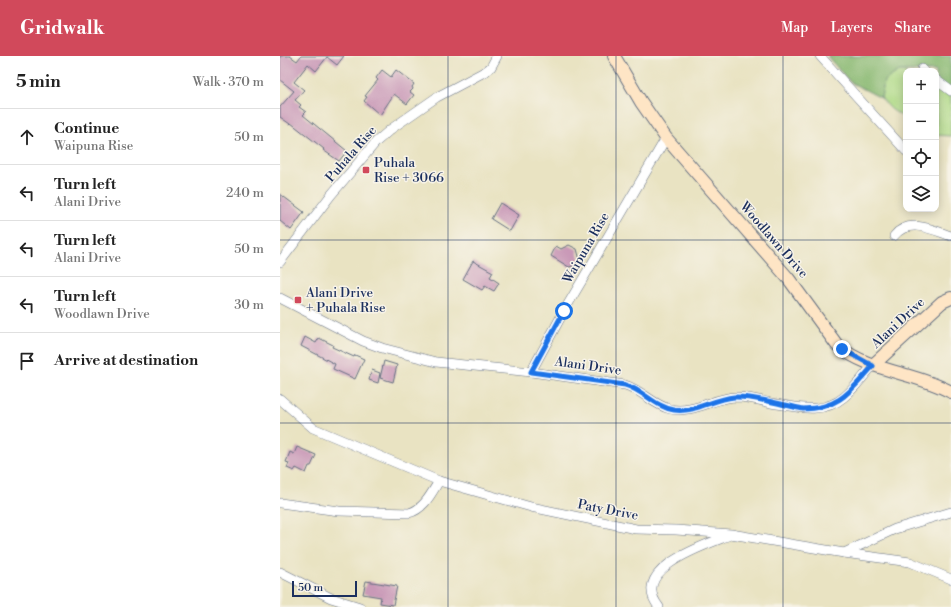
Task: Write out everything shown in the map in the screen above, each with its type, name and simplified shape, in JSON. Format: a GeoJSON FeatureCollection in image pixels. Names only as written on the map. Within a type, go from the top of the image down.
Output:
{"type":"FeatureCollection","features":[{"type":"Feature","properties":{"kind":"street","name":"Puhala Rise"},"geometry":{"type":"LineString","coordinates":[[280,262],[331,195],[376,142],[390,129],[437,97],[486,71],[491,67],[497,56]]}},
{"type":"Feature","properties":{"kind":"street","name":"Woodlawn Drive"},"geometry":{"type":"LineString","coordinates":[[614,56],[641,102],[666,138],[788,278],[842,349],[873,366],[936,384],[951,392]]}},
{"type":"Feature","properties":{"kind":"street"},"geometry":{"type":"LineString","coordinates":[[820,56],[903,148]]}},
{"type":"Feature","properties":{"kind":"street"},"geometry":{"type":"LineString","coordinates":[[939,82],[951,91]]}},
{"type":"Feature","properties":{"kind":"street","name":"Waipuna Rise"},"geometry":{"type":"LineString","coordinates":[[531,372],[564,311],[666,138]]}},
{"type":"Feature","properties":{"kind":"street"},"geometry":{"type":"LineString","coordinates":[[894,236],[902,228],[912,226],[920,226],[951,236]]}},
{"type":"Feature","properties":{"kind":"street","name":"Alani Drive"},"geometry":{"type":"LineString","coordinates":[[280,298],[363,341],[382,348],[436,362],[531,372],[625,385],[637,389],[662,406],[674,410],[687,410],[727,398],[742,397],[803,409],[812,409],[829,405],[845,397],[873,366],[942,302],[951,298]]}},
{"type":"Feature","properties":{"kind":"street","name":"Paty Drive"},"geometry":{"type":"LineString","coordinates":[[280,399],[313,428],[439,481],[531,507],[636,529],[731,534],[844,553],[910,562],[951,579]]}},
{"type":"Feature","properties":{"kind":"street"},"geometry":{"type":"LineString","coordinates":[[280,503],[339,511],[409,513],[423,505],[439,481]]}},
{"type":"Feature","properties":{"kind":"street"},"geometry":{"type":"LineString","coordinates":[[844,553],[895,529],[951,512]]}},
{"type":"Feature","properties":{"kind":"street"},"geometry":{"type":"LineString","coordinates":[[658,607],[653,597],[652,590],[655,578],[660,572],[674,559],[688,551],[731,534]]}},
{"type":"Feature","properties":{"kind":"street"},"geometry":{"type":"LineString","coordinates":[[280,572],[331,598],[360,607]]}},
{"type":"Feature","properties":{"kind":"green space"},"geometry":{"type":"Polygon","coordinates":[[[827,56],[951,56],[951,97],[939,88],[939,68],[903,68],[903,71],[899,71],[884,81],[881,98],[850,82],[827,56]]]}},
{"type":"Feature","properties":{"kind":"green space"},"geometry":{"type":"Polygon","coordinates":[[[899,71],[903,71],[903,117],[891,109],[881,98],[884,81],[899,71]]]}},
{"type":"Feature","properties":{"kind":"green space"},"geometry":{"type":"Polygon","coordinates":[[[939,88],[951,97],[951,136],[939,135],[939,88]]]}},
{"type":"Feature","properties":{"kind":"building"},"geometry":{"type":"Polygon","coordinates":[[[280,56],[290,56],[297,61],[301,56],[344,56],[337,65],[327,57],[316,71],[308,64],[294,82],[304,90],[295,100],[301,105],[299,107],[306,112],[303,115],[347,151],[339,161],[323,150],[324,149],[291,123],[290,124],[280,117],[280,107],[294,91],[280,80],[280,56]]]}},
{"type":"Feature","properties":{"kind":"building"},"geometry":{"type":"Polygon","coordinates":[[[382,70],[391,77],[396,70],[414,84],[412,87],[413,89],[410,92],[414,95],[407,104],[394,94],[380,115],[364,101],[367,97],[365,96],[378,80],[376,78],[382,70]]]}},
{"type":"Feature","properties":{"kind":"building"},"geometry":{"type":"Polygon","coordinates":[[[280,194],[304,212],[291,230],[280,221],[280,194]]]}},
{"type":"Feature","properties":{"kind":"building"},"geometry":{"type":"Polygon","coordinates":[[[500,203],[519,215],[510,231],[491,219],[500,203]]]}},
{"type":"Feature","properties":{"kind":"building"},"geometry":{"type":"Polygon","coordinates":[[[569,245],[577,249],[581,264],[569,267],[551,256],[556,246],[561,249],[569,245]]]}},
{"type":"Feature","properties":{"kind":"building"},"geometry":{"type":"Polygon","coordinates":[[[473,261],[493,272],[490,277],[499,283],[494,291],[485,286],[482,290],[463,279],[473,261]]]}},
{"type":"Feature","properties":{"kind":"building"},"geometry":{"type":"Polygon","coordinates":[[[305,337],[316,343],[319,338],[333,345],[332,347],[354,357],[355,355],[364,359],[355,379],[333,369],[335,364],[301,346],[305,337]]]}},
{"type":"Feature","properties":{"kind":"building"},"geometry":{"type":"Polygon","coordinates":[[[384,361],[397,365],[393,382],[380,378],[384,361]]]}},
{"type":"Feature","properties":{"kind":"building"},"geometry":{"type":"Polygon","coordinates":[[[372,370],[380,373],[378,383],[369,380],[372,370]]]}},
{"type":"Feature","properties":{"kind":"building"},"geometry":{"type":"Polygon","coordinates":[[[297,447],[316,455],[306,473],[296,468],[294,471],[287,468],[289,463],[286,462],[290,452],[294,454],[297,447]]]}},
{"type":"Feature","properties":{"kind":"building"},"geometry":{"type":"Polygon","coordinates":[[[366,581],[397,586],[393,605],[380,603],[381,597],[363,594],[366,581]]]}},
{"type":"Feature","properties":{"kind":"place","name":"Puhala Rise + 3066"},"geometry":{"type":"Point","coordinates":[366,170]}},
{"type":"Feature","properties":{"kind":"place","name":"Alani Drive + Puhala Rise"},"geometry":{"type":"Point","coordinates":[298,300]}},
{"type":"Feature","properties":{"kind":"route"},"geometry":{"type":"LineString","coordinates":[[564,311],[531,372],[625,385],[637,389],[656,403],[674,410],[687,410],[735,397],[750,398],[803,409],[812,409],[829,405],[845,397],[873,366],[842,349]]}}]}
